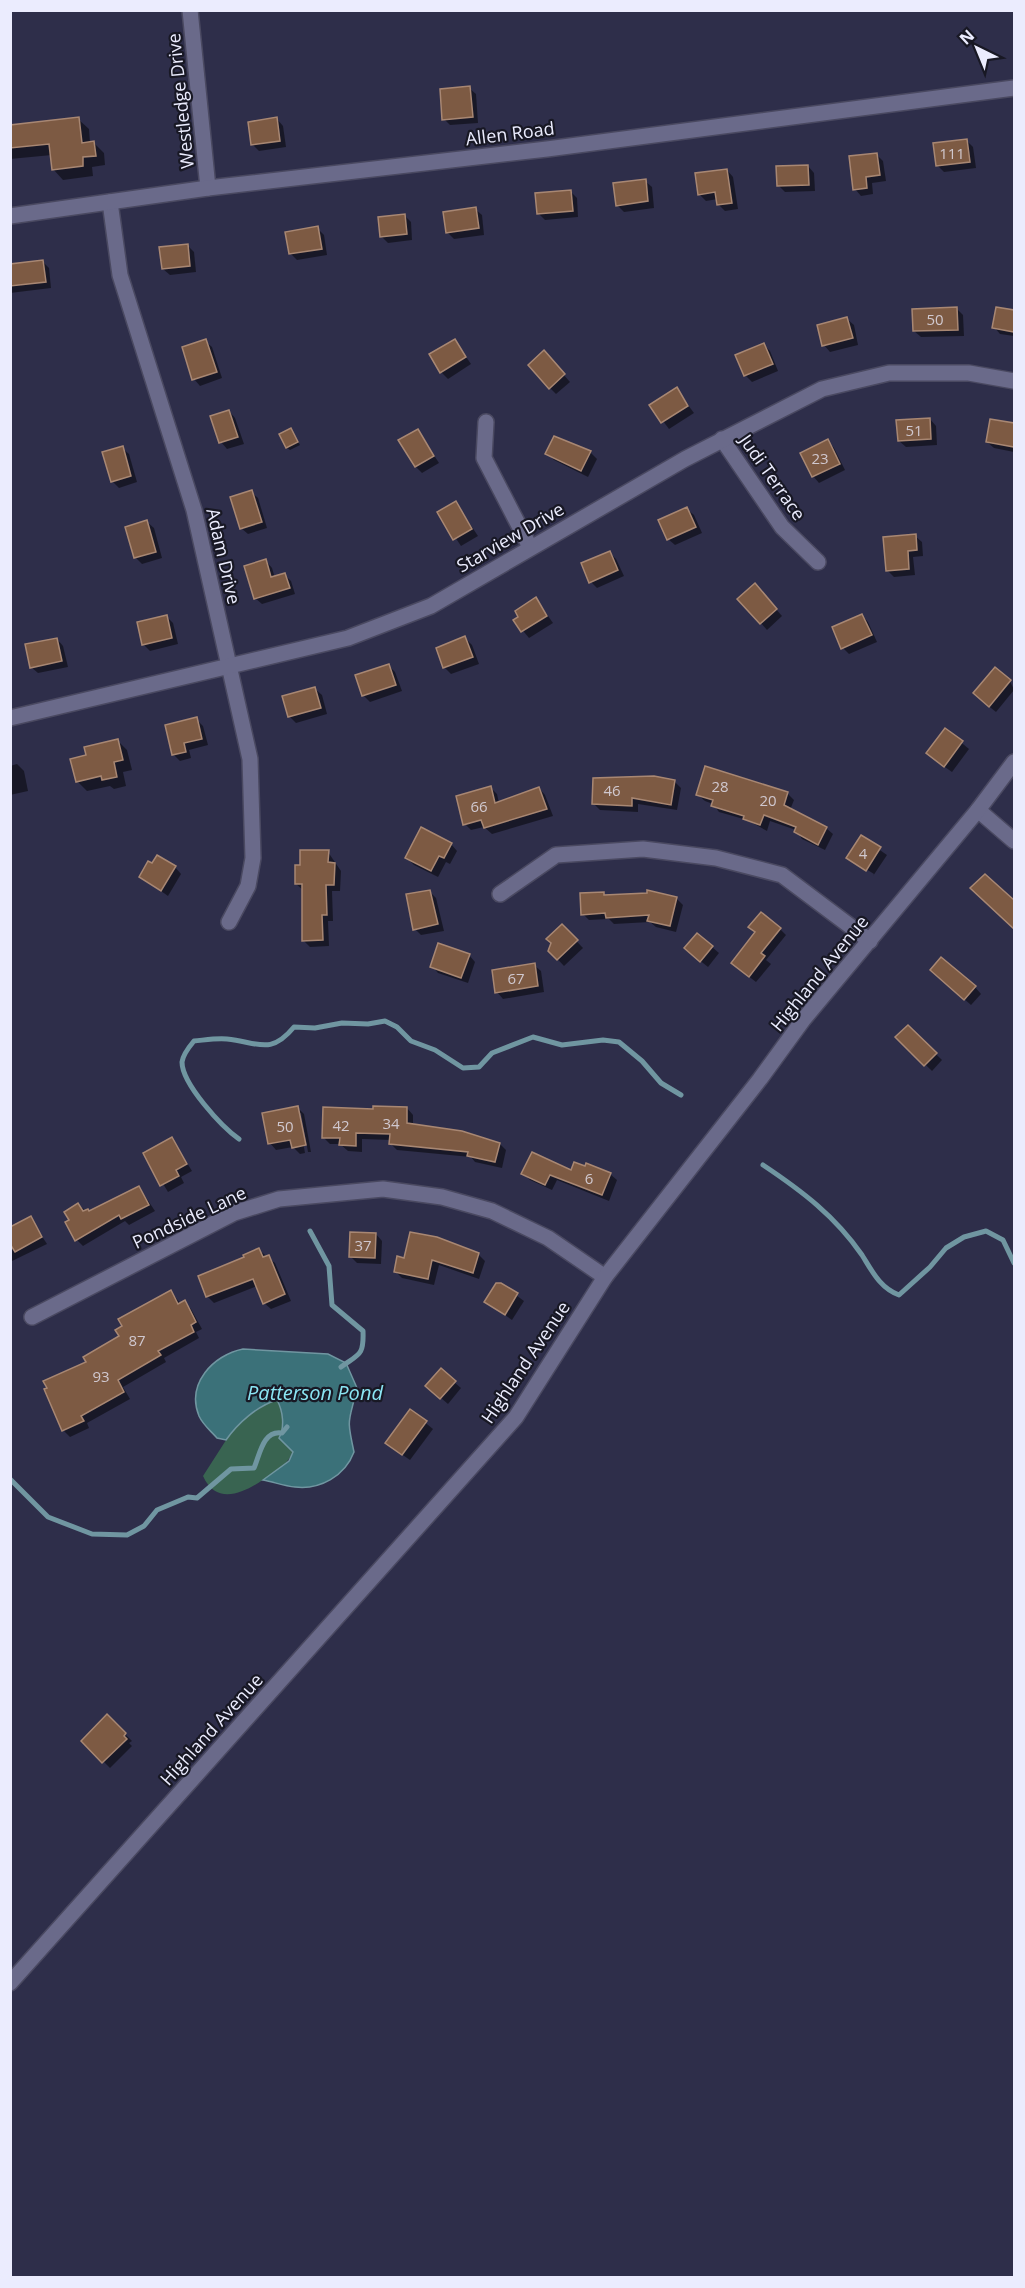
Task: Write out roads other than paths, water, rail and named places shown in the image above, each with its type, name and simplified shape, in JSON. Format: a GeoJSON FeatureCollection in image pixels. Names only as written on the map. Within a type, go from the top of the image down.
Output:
{"type":"FeatureCollection","features":[{"type":"Feature","properties":{"kind":"street","name":"Westledge Drive"},"geometry":{"type":"LineString","coordinates":[[190,10],[208,188]]}},
{"type":"Feature","properties":{"kind":"street","name":"Allen Road"},"geometry":{"type":"LineString","coordinates":[[10,216],[208,188],[547,149],[1014,88]]}},
{"type":"Feature","properties":{"kind":"street","name":"Adam Drive"},"geometry":{"type":"LineString","coordinates":[[110,202],[120,275],[194,510],[250,759],[253,858],[248,886],[229,922]]}},
{"type":"Feature","properties":{"kind":"street","name":"Starview Drive"},"geometry":{"type":"LineString","coordinates":[[10,718],[348,638],[431,606],[530,547],[722,439],[822,389],[889,373],[969,374],[1014,381]]}},
{"type":"Feature","properties":{"kind":"street"},"geometry":{"type":"LineString","coordinates":[[486,422],[484,458],[530,547]]}},
{"type":"Feature","properties":{"kind":"street","name":"Judi Terrace"},"geometry":{"type":"LineString","coordinates":[[722,439],[782,527],[818,562]]}},
{"type":"Feature","properties":{"kind":"street","name":"Highland Avenue"},"geometry":{"type":"LineString","coordinates":[[10,1983],[516,1417],[605,1276],[760,1079],[803,1020],[978,810],[1014,762]]}},
{"type":"Feature","properties":{"kind":"street"},"geometry":{"type":"LineString","coordinates":[[978,810],[1014,841]]}},
{"type":"Feature","properties":{"kind":"street"},"geometry":{"type":"LineString","coordinates":[[500,894],[556,855],[643,849],[716,858],[782,875],[870,941]]}},
{"type":"Feature","properties":{"kind":"street","name":"Pondside Lane"},"geometry":{"type":"LineString","coordinates":[[32,1317],[234,1213],[279,1199],[383,1189],[442,1197],[492,1211],[548,1238],[605,1276]]}},
{"type":"Feature","properties":{"kind":"water","name":"Patterson Pond"},"geometry":{"type":"Polygon","coordinates":[[[243,1349],[328,1354],[346,1363],[357,1388],[350,1420],[354,1452],[344,1468],[330,1480],[304,1487],[263,1480],[289,1461],[293,1452],[279,1438],[282,1419],[277,1400],[262,1406],[248,1416],[226,1440],[217,1438],[199,1416],[196,1393],[199,1382],[212,1364],[232,1352],[243,1349]]]}},
{"type":"Feature","properties":{"kind":"waterway"},"geometry":{"type":"LineString","coordinates":[[239,1139],[213,1115],[189,1082],[182,1062],[185,1053],[194,1041],[223,1039],[263,1045],[278,1042],[294,1027],[315,1028],[342,1023],[368,1024],[385,1021],[397,1027],[411,1041],[435,1050],[463,1068],[479,1067],[492,1053],[533,1037],[562,1045],[603,1040],[619,1042],[642,1061],[661,1083],[681,1095]]}},
{"type":"Feature","properties":{"kind":"waterway"},"geometry":{"type":"LineString","coordinates":[[763,1165],[829,1216],[852,1241],[873,1273],[887,1288],[899,1295],[930,1267],[946,1248],[964,1237],[986,1231],[1003,1240],[1014,1263]]}},
{"type":"Feature","properties":{"kind":"waterway"},"geometry":{"type":"LineString","coordinates":[[310,1231],[329,1266],[332,1305],[363,1331],[363,1345],[359,1354],[341,1367]]}},
{"type":"Feature","properties":{"kind":"waterway"},"geometry":{"type":"LineString","coordinates":[[10,1479],[48,1517],[92,1534],[127,1535],[144,1526],[157,1510],[188,1497],[197,1498],[231,1469],[254,1468],[266,1439],[270,1435],[282,1433],[287,1427]]}}]}
